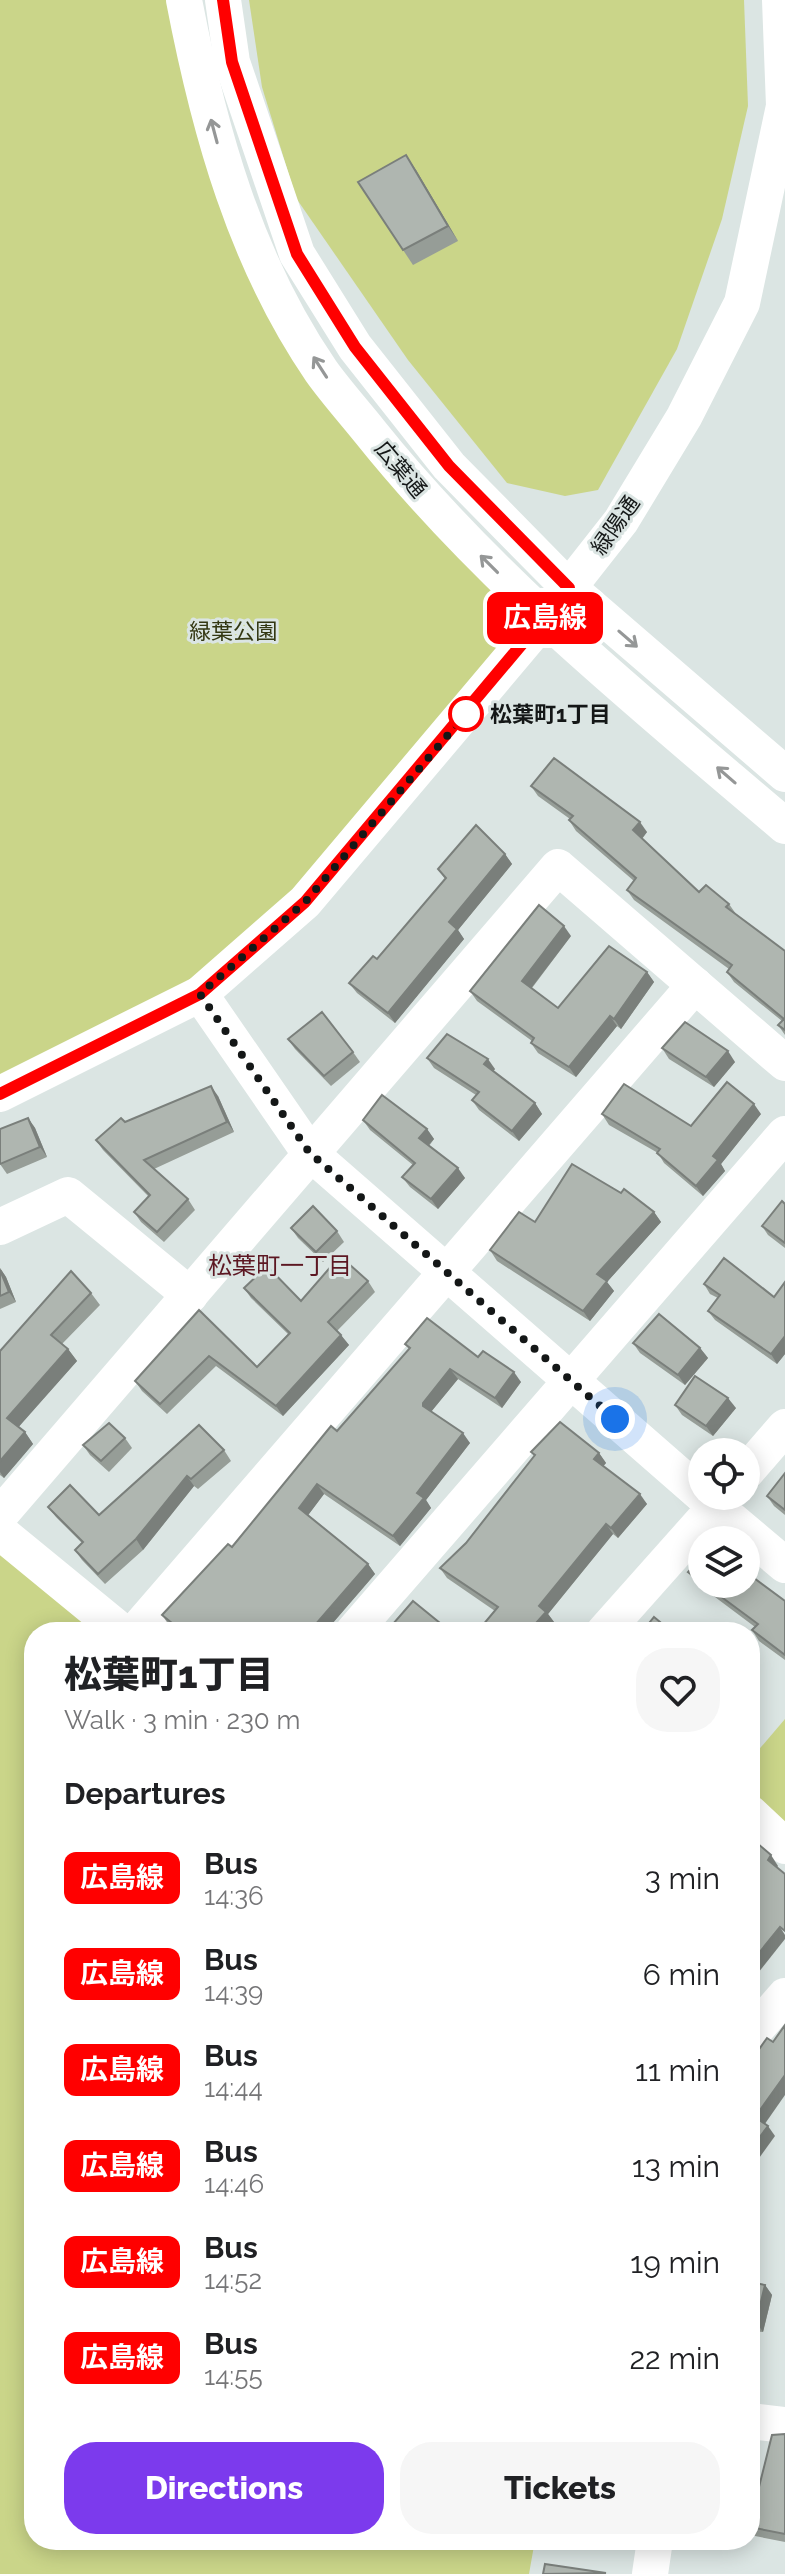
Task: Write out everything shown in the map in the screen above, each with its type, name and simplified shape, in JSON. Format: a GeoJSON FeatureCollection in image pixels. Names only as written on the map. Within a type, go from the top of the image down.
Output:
{"type":"FeatureCollection","features":[{"type":"Feature","properties":{"kind":"street","name":"広葉通"},"geometry":{"type":"LineString","coordinates":[[184,0],[225,176],[265,271],[321,371],[420,495],[544,619],[785,826]]}},
{"type":"Feature","properties":{"kind":"street","name":"広葉通"},"geometry":{"type":"LineString","coordinates":[[223,0],[232,62],[297,254],[355,347],[449,466],[569,588],[785,774]]}},
{"type":"Feature","properties":{"kind":"street","name":"緑陽通"},"geometry":{"type":"LineString","coordinates":[[0,1094],[200,994],[305,902],[544,619],[621,521],[684,417],[742,303],[784,106],[780,0]]}},
{"type":"Feature","properties":{"kind":"street"},"geometry":{"type":"LineString","coordinates":[[0,1515],[309,1152],[558,867],[785,1063]]}},
{"type":"Feature","properties":{"kind":"street"},"geometry":{"type":"LineString","coordinates":[[144,1622],[450,1272],[695,985]]}},
{"type":"Feature","properties":{"kind":"street"},"geometry":{"type":"LineString","coordinates":[[200,994],[309,1152],[450,1272],[571,1381],[688,1478]]}},
{"type":"Feature","properties":{"kind":"street"},"geometry":{"type":"LineString","coordinates":[[362,1622],[785,1134]]}},
{"type":"Feature","properties":{"kind":"street"},"geometry":{"type":"LineString","coordinates":[[0,1227],[68,1195],[190,1295]]}},
{"type":"Feature","properties":{"kind":"street"},"geometry":{"type":"LineString","coordinates":[[760,1456],[785,1427]]}},
{"type":"Feature","properties":{"kind":"street"},"geometry":{"type":"LineString","coordinates":[[612,1622],[702,1510]]}},
{"type":"Feature","properties":{"kind":"street"},"geometry":{"type":"LineString","coordinates":[[725,1510],[785,1565]]}},
{"type":"Feature","properties":{"kind":"street"},"geometry":{"type":"LineString","coordinates":[[0,1532],[110,1622]]}},
{"type":"Feature","properties":{"kind":"street"},"geometry":{"type":"LineString","coordinates":[[760,1822],[785,1846]]}},
{"type":"Feature","properties":{"kind":"street"},"geometry":{"type":"LineString","coordinates":[[760,2025],[785,1996]]}},
{"type":"Feature","properties":{"kind":"street"},"geometry":{"type":"LineString","coordinates":[[760,2422],[785,2425]]}},
{"type":"Feature","properties":{"kind":"green space","name":"緑葉公園"},"geometry":{"type":"Polygon","coordinates":[[[0,0],[184,0],[198,70],[321,371],[544,619],[200,994],[0,1094],[0,0]]]}},
{"type":"Feature","properties":{"kind":"green space"},"geometry":{"type":"Polygon","coordinates":[[[249,0],[744,0],[748,106],[722,219],[677,349],[598,490],[565,496],[507,483],[408,360],[296,198],[262,87],[249,0]]]}},
{"type":"Feature","properties":{"kind":"green space"},"geometry":{"type":"Polygon","coordinates":[[[0,1549],[84,1622],[24,1622],[24,2550],[533,2550],[529,2574],[0,2574],[0,1549]]]}},
{"type":"Feature","properties":{"kind":"green space"},"geometry":{"type":"Polygon","coordinates":[[[785,1719],[785,1846],[760,1822],[760,1748],[785,1719]]]}},
{"type":"Feature","properties":{"kind":"building"},"geometry":{"type":"Polygon","coordinates":[[[406,155],[448,226],[403,250],[358,182],[406,155]]]}},
{"type":"Feature","properties":{"kind":"building"},"geometry":{"type":"Polygon","coordinates":[[[554,758],[640,822],[633,830],[699,892],[706,885],[729,904],[726,907],[785,951],[785,1030],[778,1025],[784,1019],[727,972],[732,965],[627,890],[636,878],[569,820],[573,816],[531,786],[554,758]]]}},
{"type":"Feature","properties":{"kind":"building"},"geometry":{"type":"Polygon","coordinates":[[[476,825],[505,854],[449,922],[457,929],[388,1013],[349,983],[373,956],[377,959],[446,878],[438,869],[476,825]]]}},
{"type":"Feature","properties":{"kind":"building"},"geometry":{"type":"Polygon","coordinates":[[[539,905],[564,926],[522,981],[558,1008],[609,946],[647,972],[614,1019],[610,1016],[569,1067],[531,1043],[534,1038],[470,991],[539,905]]]}},
{"type":"Feature","properties":{"kind":"building"},"geometry":{"type":"Polygon","coordinates":[[[322,1012],[353,1052],[324,1076],[288,1039],[322,1012]]]}},
{"type":"Feature","properties":{"kind":"building"},"geometry":{"type":"Polygon","coordinates":[[[685,1022],[728,1051],[706,1077],[662,1048],[685,1022]]]}},
{"type":"Feature","properties":{"kind":"building"},"geometry":{"type":"Polygon","coordinates":[[[447,1034],[488,1059],[484,1064],[535,1103],[512,1131],[472,1100],[479,1092],[427,1058],[447,1034]]]}},
{"type":"Feature","properties":{"kind":"building"},"geometry":{"type":"Polygon","coordinates":[[[727,1082],[754,1104],[713,1156],[718,1160],[696,1186],[657,1153],[660,1149],[602,1114],[624,1084],[691,1126],[727,1082]]]}},
{"type":"Feature","properties":{"kind":"building"},"geometry":{"type":"Polygon","coordinates":[[[211,1086],[227,1122],[144,1160],[188,1199],[157,1232],[134,1212],[150,1195],[96,1140],[121,1118],[125,1122],[211,1086]]]}},
{"type":"Feature","properties":{"kind":"building"},"geometry":{"type":"Polygon","coordinates":[[[382,1095],[427,1129],[419,1138],[458,1168],[431,1199],[402,1177],[415,1163],[363,1120],[382,1095]]]}},
{"type":"Feature","properties":{"kind":"building"},"geometry":{"type":"Polygon","coordinates":[[[28,1118],[40,1147],[0,1164],[0,1129],[28,1118]]]}},
{"type":"Feature","properties":{"kind":"building"},"geometry":{"type":"Polygon","coordinates":[[[572,1164],[621,1193],[624,1189],[654,1212],[597,1274],[607,1281],[583,1311],[490,1250],[519,1212],[535,1222],[572,1164]]]}},
{"type":"Feature","properties":{"kind":"building"},"geometry":{"type":"Polygon","coordinates":[[[782,1201],[785,1204],[785,1243],[762,1226],[782,1201]]]}},
{"type":"Feature","properties":{"kind":"building"},"geometry":{"type":"Polygon","coordinates":[[[313,1206],[337,1231],[316,1252],[291,1228],[313,1206]]]}},
{"type":"Feature","properties":{"kind":"building"},"geometry":{"type":"Polygon","coordinates":[[[340,1256],[368,1281],[328,1322],[341,1335],[276,1406],[209,1356],[160,1404],[135,1381],[199,1310],[257,1367],[290,1333],[244,1288],[267,1266],[301,1301],[340,1256]]]}},
{"type":"Feature","properties":{"kind":"building"},"geometry":{"type":"Polygon","coordinates":[[[724,1258],[774,1297],[785,1282],[785,1336],[771,1354],[708,1311],[720,1295],[704,1284],[724,1258]]]}},
{"type":"Feature","properties":{"kind":"building"},"geometry":{"type":"Polygon","coordinates":[[[0,1270],[9,1292],[0,1296],[0,1270]]]}},
{"type":"Feature","properties":{"kind":"building"},"geometry":{"type":"Polygon","coordinates":[[[71,1271],[91,1293],[51,1335],[68,1349],[7,1418],[25,1432],[0,1461],[0,1351],[71,1271]]]}},
{"type":"Feature","properties":{"kind":"building"},"geometry":{"type":"Polygon","coordinates":[[[659,1314],[700,1348],[678,1375],[633,1343],[659,1314]]]}},
{"type":"Feature","properties":{"kind":"building"},"geometry":{"type":"Polygon","coordinates":[[[427,1318],[478,1357],[483,1351],[514,1372],[495,1398],[450,1369],[423,1403],[463,1433],[417,1493],[424,1498],[393,1536],[317,1484],[299,1508],[368,1564],[318,1622],[171,1622],[162,1615],[228,1544],[232,1547],[331,1426],[337,1431],[410,1348],[405,1344],[427,1318]]]}},
{"type":"Feature","properties":{"kind":"building"},"geometry":{"type":"Polygon","coordinates":[[[695,1376],[728,1398],[706,1426],[675,1405],[695,1376]]]}},
{"type":"Feature","properties":{"kind":"building"},"geometry":{"type":"Polygon","coordinates":[[[560,1422],[599,1453],[594,1459],[640,1494],[611,1528],[606,1524],[539,1606],[546,1612],[537,1622],[485,1622],[498,1607],[440,1568],[466,1543],[535,1455],[531,1452],[560,1422]]]}},
{"type":"Feature","properties":{"kind":"building"},"geometry":{"type":"Polygon","coordinates":[[[109,1423],[125,1438],[101,1461],[83,1445],[109,1423]]]}},
{"type":"Feature","properties":{"kind":"building"},"geometry":{"type":"Polygon","coordinates":[[[199,1425],[224,1450],[191,1479],[187,1476],[136,1539],[98,1574],[75,1550],[83,1542],[48,1507],[70,1485],[99,1515],[199,1425]]]}},
{"type":"Feature","properties":{"kind":"building"},"geometry":{"type":"Polygon","coordinates":[[[785,1473],[785,1510],[767,1496],[785,1473]]]}},
{"type":"Feature","properties":{"kind":"building"},"geometry":{"type":"Polygon","coordinates":[[[760,1582],[785,1601],[785,1655],[760,1636],[760,1622],[755,1622],[723,1598],[760,1598],[760,1582]]]}},
{"type":"Feature","properties":{"kind":"building"},"geometry":{"type":"Polygon","coordinates":[[[413,1601],[439,1622],[395,1622],[413,1601]]]}},
{"type":"Feature","properties":{"kind":"building"},"geometry":{"type":"Polygon","coordinates":[[[760,1846],[771,1855],[768,1860],[785,1874],[785,1931],[780,1927],[760,1952],[760,1846]]]}},
{"type":"Feature","properties":{"kind":"building"},"geometry":{"type":"Polygon","coordinates":[[[785,2025],[785,2075],[760,2110],[760,2048],[767,2038],[773,2042],[785,2025]]]}},
{"type":"Feature","properties":{"kind":"building"},"geometry":{"type":"Polygon","coordinates":[[[760,2120],[768,2126],[760,2137],[760,2120]]]}},
{"type":"Feature","properties":{"kind":"building"},"geometry":{"type":"Polygon","coordinates":[[[760,2284],[765,2285],[760,2306],[760,2284]]]}},
{"type":"Feature","properties":{"kind":"building"},"geometry":{"type":"Polygon","coordinates":[[[785,2434],[785,2534],[760,2529],[760,2483],[772,2435],[785,2434]]]}},
{"type":"Feature","properties":{"kind":"building"},"geometry":{"type":"Polygon","coordinates":[[[545,2564],[606,2573],[543,2574],[545,2564]]]}},
{"type":"Feature","properties":{"kind":"bus line","name":"広島線"},"geometry":{"type":"LineString","coordinates":[[0,1094],[200,994],[305,902],[569,588],[449,466],[355,347],[297,254],[232,62],[223,0]]}},
{"type":"Feature","properties":{"kind":"place","name":"松葉町1丁目"},"geometry":{"type":"Point","coordinates":[466,714]}},
{"type":"Feature","properties":{"kind":"district","name":"松葉町一丁目"},"geometry":{"type":"Point","coordinates":[280,1266]}},
{"type":"Feature","properties":{"kind":"route"},"geometry":{"type":"LineString","coordinates":[[466,714],[305,902],[200,994],[309,1152],[615,1419]]}}]}
